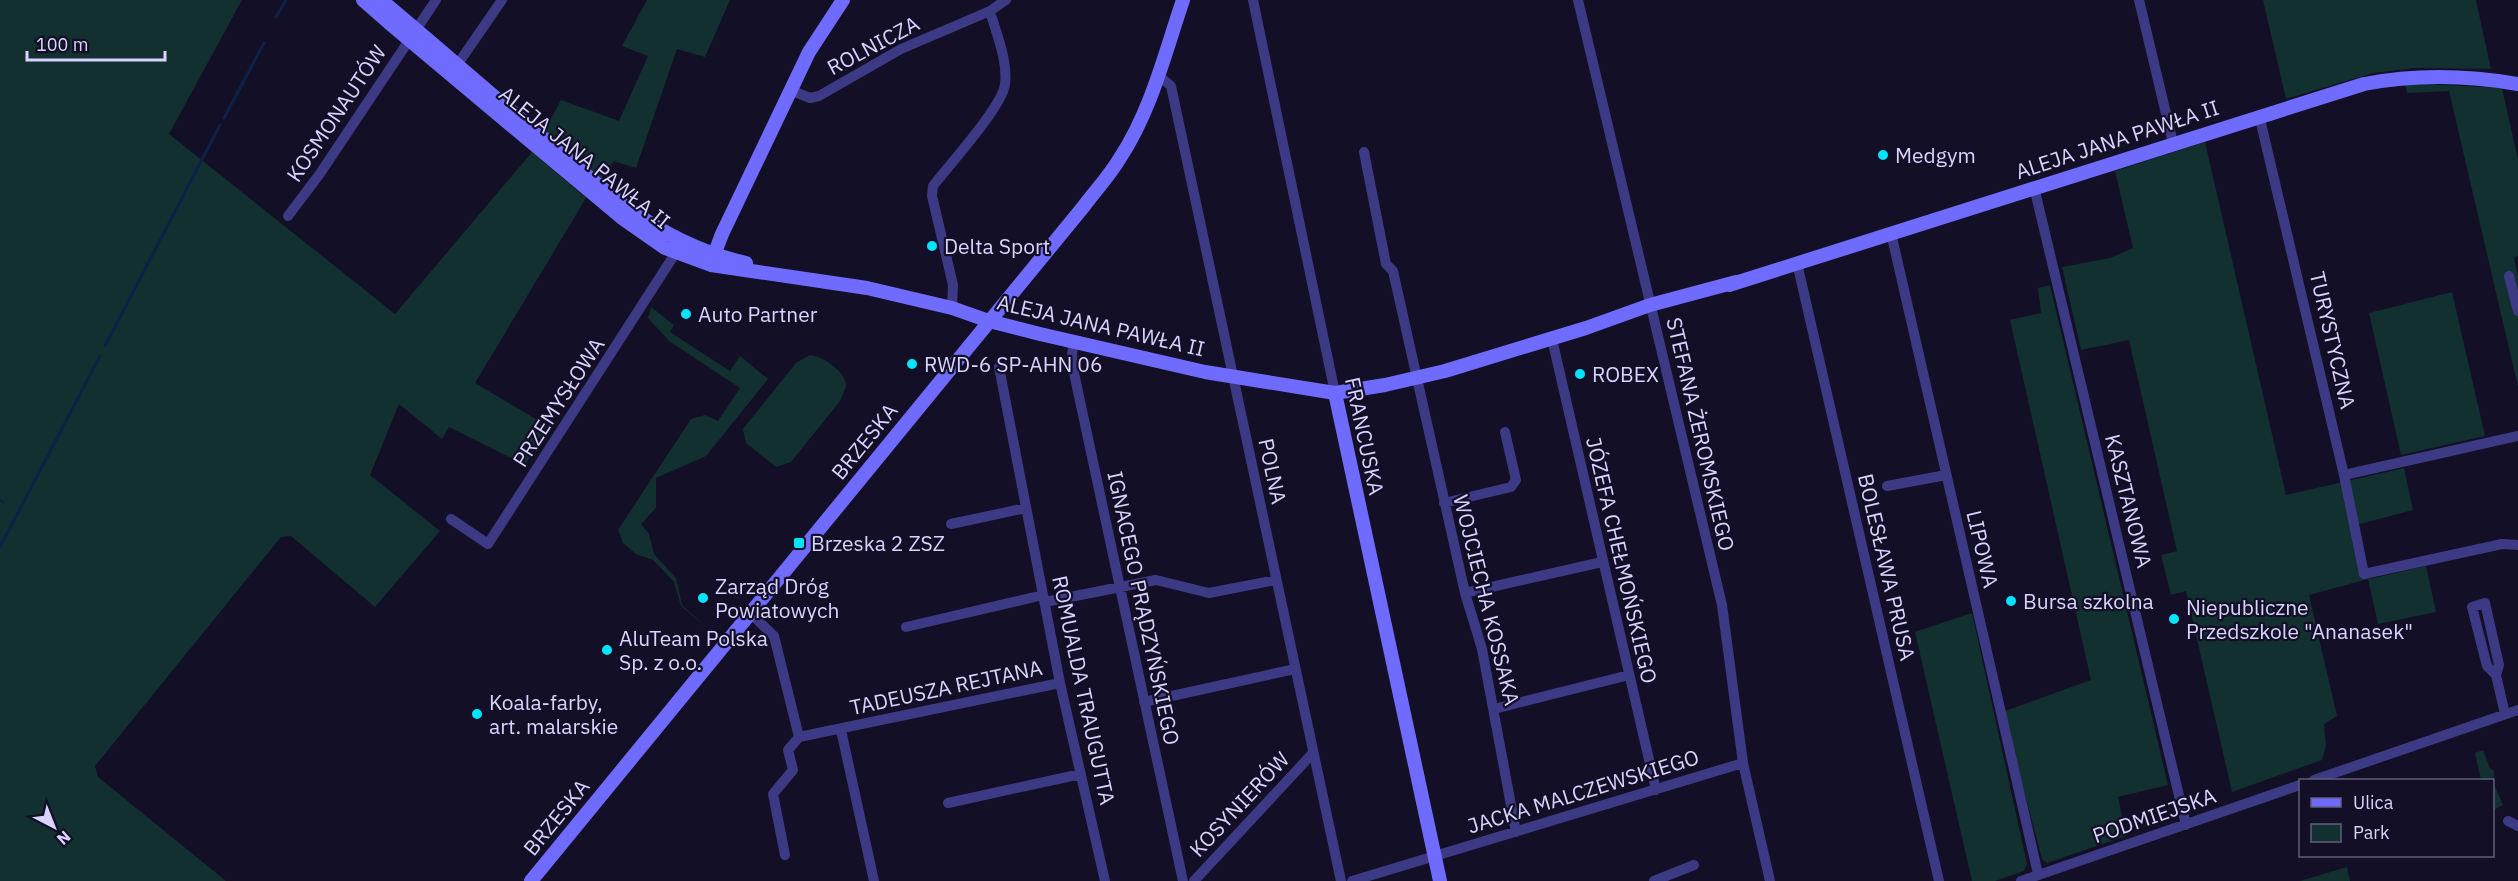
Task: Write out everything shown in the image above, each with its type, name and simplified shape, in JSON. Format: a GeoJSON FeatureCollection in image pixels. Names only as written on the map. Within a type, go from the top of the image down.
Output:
{"type":"FeatureCollection","features":[{"type":"Feature","properties":{"kind":"street","name":"KOSMONAUTÓW"},"geometry":{"type":"LineString","coordinates":[[288,216],[319,175],[436,0]]}},
{"type":"Feature","properties":{"kind":"street"},"geometry":{"type":"LineString","coordinates":[[454,70],[502,0]]}},
{"type":"Feature","properties":{"kind":"street"},"geometry":{"type":"LineString","coordinates":[[712,260],[722,232],[809,52],[843,0]]}},
{"type":"Feature","properties":{"kind":"street","name":"ROLNICZA"},"geometry":{"type":"LineString","coordinates":[[790,90],[810,98],[819,96],[901,49],[990,11],[1006,0]]}},
{"type":"Feature","properties":{"kind":"street","name":"BRZESKA"},"geometry":{"type":"LineString","coordinates":[[531,881],[1121,158],[1139,123],[1158,75],[1183,0]]}},
{"type":"Feature","properties":{"kind":"street","name":"FRANCUSKA"},"geometry":{"type":"LineString","coordinates":[[1253,0],[1440,881]]}},
{"type":"Feature","properties":{"kind":"street","name":"STEFANA ŻEROMSKIEGO"},"geometry":{"type":"LineString","coordinates":[[1578,0],[1722,605],[1743,763],[1770,881]]}},
{"type":"Feature","properties":{"kind":"street"},"geometry":{"type":"LineString","coordinates":[[2139,0],[2173,143]]}},
{"type":"Feature","properties":{"kind":"street","name":"ALEJA JANA PAWŁA II"},"geometry":{"type":"LineString","coordinates":[[371,2],[388,23],[412,37]]}},
{"type":"Feature","properties":{"kind":"street","name":"ALEJA JANA PAWŁA II"},"geometry":{"type":"LineString","coordinates":[[371,2],[537,140],[615,200],[684,248],[712,260],[867,288],[952,308],[989,321],[1074,342],[1233,377],[1335,393],[1415,378],[1552,339],[2259,115],[2364,84],[2402,78],[2476,77],[2518,84]]}},
{"type":"Feature","properties":{"kind":"street"},"geometry":{"type":"LineString","coordinates":[[952,308],[953,285],[932,196],[933,186],[990,111],[1005,84],[1004,62],[990,11]]}},
{"type":"Feature","properties":{"kind":"street","name":"POLNA"},"geometry":{"type":"LineString","coordinates":[[1158,75],[1172,86],[1341,881]]}},
{"type":"Feature","properties":{"kind":"street","name":"TURYSTYCZNA"},"geometry":{"type":"LineString","coordinates":[[2259,115],[2344,475],[2364,574],[2502,544],[2518,545]]}},
{"type":"Feature","properties":{"kind":"street"},"geometry":{"type":"LineString","coordinates":[[1364,152],[1386,264],[1393,271],[1415,378]]}},
{"type":"Feature","properties":{"kind":"street","name":"KASZTANOWA"},"geometry":{"type":"LineString","coordinates":[[2034,187],[2186,825]]}},
{"type":"Feature","properties":{"kind":"street"},"geometry":{"type":"LineString","coordinates":[[684,248],[703,245],[722,232]]}},
{"type":"Feature","properties":{"kind":"street","name":"LIPOWA"},"geometry":{"type":"LineString","coordinates":[[1891,233],[2038,874]]}},
{"type":"Feature","properties":{"kind":"street","name":"PRZEMYSŁOWA"},"geometry":{"type":"LineString","coordinates":[[451,519],[488,544],[684,248]]}},
{"type":"Feature","properties":{"kind":"street","name":"BOLESŁAWA PRUSA"},"geometry":{"type":"LineString","coordinates":[[1797,263],[1938,881]]}},
{"type":"Feature","properties":{"kind":"street"},"geometry":{"type":"LineString","coordinates":[[2509,276],[2518,311]]}},
{"type":"Feature","properties":{"kind":"street","name":"JÓZEFA CHEŁMOŃSKIEGO"},"geometry":{"type":"LineString","coordinates":[[1552,339],[1656,790]]}},
{"type":"Feature","properties":{"kind":"street","name":"IGNACEGO PRĄDZYŃSKIEGO"},"geometry":{"type":"LineString","coordinates":[[1074,342],[1071,354],[1074,373],[1183,881]]}},
{"type":"Feature","properties":{"kind":"street","name":"ROMUALDA TRAUGUTTA"},"geometry":{"type":"LineString","coordinates":[[999,367],[1060,683],[1105,881]]}},
{"type":"Feature","properties":{"kind":"street","name":"WOJCIECHA KOSSAKA"},"geometry":{"type":"LineString","coordinates":[[1415,378],[1464,593],[1482,649],[1516,832]]}},
{"type":"Feature","properties":{"kind":"street"},"geometry":{"type":"LineString","coordinates":[[1443,503],[1510,487],[1516,480],[1505,432]]}},
{"type":"Feature","properties":{"kind":"street"},"geometry":{"type":"LineString","coordinates":[[2344,475],[2518,436]]}},
{"type":"Feature","properties":{"kind":"street"},"geometry":{"type":"LineString","coordinates":[[1887,486],[1946,475]]}},
{"type":"Feature","properties":{"kind":"street"},"geometry":{"type":"LineString","coordinates":[[951,524],[1026,508]]}},
{"type":"Feature","properties":{"kind":"street"},"geometry":{"type":"LineString","coordinates":[[1464,593],[1602,562]]}},
{"type":"Feature","properties":{"kind":"street"},"geometry":{"type":"LineString","coordinates":[[906,627],[1044,599],[1119,589],[1156,580],[1209,593],[1276,580]]}},
{"type":"Feature","properties":{"kind":"street"},"geometry":{"type":"LineString","coordinates":[[2496,675],[2487,666],[2472,607],[2485,603],[2499,665],[2496,675],[2505,714]]}},
{"type":"Feature","properties":{"kind":"street"},"geometry":{"type":"LineString","coordinates":[[750,613],[774,636],[799,738],[788,750],[793,770],[773,794],[785,855]]}},
{"type":"Feature","properties":{"kind":"street"},"geometry":{"type":"LineString","coordinates":[[1144,702],[1295,669]]}},
{"type":"Feature","properties":{"kind":"street"},"geometry":{"type":"LineString","coordinates":[[1494,709],[1629,675]]}},
{"type":"Feature","properties":{"kind":"street","name":"TADEUSZA REJTANA"},"geometry":{"type":"LineString","coordinates":[[799,738],[1060,683]]}},
{"type":"Feature","properties":{"kind":"street"},"geometry":{"type":"LineString","coordinates":[[2317,779],[2518,710]]}},
{"type":"Feature","properties":{"kind":"street"},"geometry":{"type":"LineString","coordinates":[[841,730],[874,881]]}},
{"type":"Feature","properties":{"kind":"street","name":"KOSYNIERÓW"},"geometry":{"type":"LineString","coordinates":[[1194,881],[1313,753]]}},
{"type":"Feature","properties":{"kind":"street","name":"JACKA MALCZEWSKIEGO"},"geometry":{"type":"LineString","coordinates":[[1434,857],[1743,763]]}},
{"type":"Feature","properties":{"kind":"street"},"geometry":{"type":"LineString","coordinates":[[948,803],[1081,774]]}},
{"type":"Feature","properties":{"kind":"street","name":"PODMIEJSKA"},"geometry":{"type":"LineString","coordinates":[[2021,881],[2299,786]]}},
{"type":"Feature","properties":{"kind":"street"},"geometry":{"type":"LineString","coordinates":[[1352,881],[1434,857]]}},
{"type":"Feature","properties":{"kind":"street"},"geometry":{"type":"LineString","coordinates":[[1654,881],[1694,865]]}},
{"type":"Feature","properties":{"kind":"green space"},"geometry":{"type":"Polygon","coordinates":[[[0,0],[242,0],[169,134],[395,314],[532,152],[586,198],[475,383],[549,427],[525,465],[449,427],[442,439],[399,404],[370,475],[440,531],[375,607],[291,536],[281,537],[95,766],[98,777],[226,881],[0,881],[0,0]]]}},
{"type":"Feature","properties":{"kind":"green space"},"geometry":{"type":"Polygon","coordinates":[[[647,0],[730,0],[705,57],[677,49],[636,168],[614,161],[601,179],[544,131],[561,100],[619,121],[648,56],[622,46],[647,0]]]}},
{"type":"Feature","properties":{"kind":"green space"},"geometry":{"type":"Polygon","coordinates":[[[2263,0],[2476,0],[2491,69],[2415,68],[2373,73],[2286,99],[2263,0]]]}},
{"type":"Feature","properties":{"kind":"green space"},"geometry":{"type":"Polygon","coordinates":[[[2405,85],[2502,88],[2518,160],[2518,256],[2514,258],[2518,276],[2518,387],[2449,91],[2407,93],[2405,85]]]}},
{"type":"Feature","properties":{"kind":"green space"},"geometry":{"type":"Polygon","coordinates":[[[2205,142],[2286,495],[2404,468],[2413,510],[2356,525],[2369,579],[2426,566],[2436,612],[2378,624],[2368,579],[2309,595],[2337,716],[2324,724],[2326,746],[2322,760],[2232,792],[2186,591],[2171,595],[2161,555],[2177,551],[2129,340],[2081,350],[2062,267],[2110,258],[2133,248],[2115,171],[2205,142]]]}},
{"type":"Feature","properties":{"kind":"green space"},"geometry":{"type":"Polygon","coordinates":[[[2050,285],[2168,785],[2118,797],[2126,836],[2047,863],[2042,859],[2004,715],[2005,711],[2091,680],[2010,320],[2041,313],[2038,288],[2050,285]]]}},
{"type":"Feature","properties":{"kind":"green space"},"geometry":{"type":"Polygon","coordinates":[[[2452,292],[2485,436],[2401,455],[2369,313],[2452,292]]]}},
{"type":"Feature","properties":{"kind":"green space"},"geometry":{"type":"Polygon","coordinates":[[[651,307],[674,325],[670,332],[730,371],[740,356],[768,379],[706,456],[656,478],[656,508],[641,524],[649,534],[654,554],[676,578],[682,605],[707,628],[681,606],[674,582],[653,560],[636,554],[623,543],[618,530],[691,419],[705,415],[718,421],[740,388],[669,341],[648,318],[651,307]]]}},
{"type":"Feature","properties":{"kind":"green space"},"geometry":{"type":"Polygon","coordinates":[[[810,355],[834,366],[843,376],[846,387],[840,401],[791,462],[776,467],[746,443],[743,429],[796,363],[810,355]]]}},
{"type":"Feature","properties":{"kind":"green space"},"geometry":{"type":"Polygon","coordinates":[[[1972,613],[2027,864],[2024,871],[1995,881],[1972,881],[1915,632],[1972,613]]]}},
{"type":"Feature","properties":{"kind":"green space"},"geometry":{"type":"Polygon","coordinates":[[[2483,750],[2490,768],[2494,771],[2494,779],[2481,779],[2475,753],[2483,750]]]}},
{"type":"Feature","properties":{"kind":"green space"},"geometry":{"type":"Polygon","coordinates":[[[2494,784],[2503,805],[2494,810],[2494,784]]]}},
{"type":"Feature","properties":{"kind":"green space"},"geometry":{"type":"Polygon","coordinates":[[[2347,867],[2350,881],[2300,881],[2347,867]]]}},
{"type":"Feature","properties":{"kind":"waterway"},"geometry":{"type":"LineString","coordinates":[[276,17],[286,0]]}},
{"type":"Feature","properties":{"kind":"waterway"},"geometry":{"type":"LineString","coordinates":[[224,118],[264,43]]}},
{"type":"Feature","properties":{"kind":"waterway"},"geometry":{"type":"LineString","coordinates":[[105,346],[220,125]]}},
{"type":"Feature","properties":{"kind":"waterway"},"geometry":{"type":"LineString","coordinates":[[0,547],[100,356]]}},
{"type":"Feature","properties":{"kind":"place","name":"Medgym"},"geometry":{"type":"Point","coordinates":[1883,155]}},
{"type":"Feature","properties":{"kind":"place","name":"Delta Sport"},"geometry":{"type":"Point","coordinates":[932,246]}},
{"type":"Feature","properties":{"kind":"place","name":"Auto Partner"},"geometry":{"type":"Point","coordinates":[686,314]}},
{"type":"Feature","properties":{"kind":"place","name":"RWD-6 SP-AHN 06"},"geometry":{"type":"Point","coordinates":[912,364]}},
{"type":"Feature","properties":{"kind":"place","name":"ROBEX"},"geometry":{"type":"Point","coordinates":[1580,374]}},
{"type":"Feature","properties":{"kind":"place","name":"Brzeska 2 ZSZ"},"geometry":{"type":"Point","coordinates":[799,543]}},
{"type":"Feature","properties":{"kind":"place","name":"Zarząd Dróg Powiatowych"},"geometry":{"type":"Point","coordinates":[703,598]}},
{"type":"Feature","properties":{"kind":"place","name":"Bursa szkolna"},"geometry":{"type":"Point","coordinates":[2011,601]}},
{"type":"Feature","properties":{"kind":"place","name":"Niepubliczne Przedszkole \"Ananasek\""},"geometry":{"type":"Point","coordinates":[2174,619]}},
{"type":"Feature","properties":{"kind":"place","name":"AluTeam Polska Sp. z o.o."},"geometry":{"type":"Point","coordinates":[607,650]}},
{"type":"Feature","properties":{"kind":"place","name":"Koala-farby, art. malarskie"},"geometry":{"type":"Point","coordinates":[477,714]}}]}
